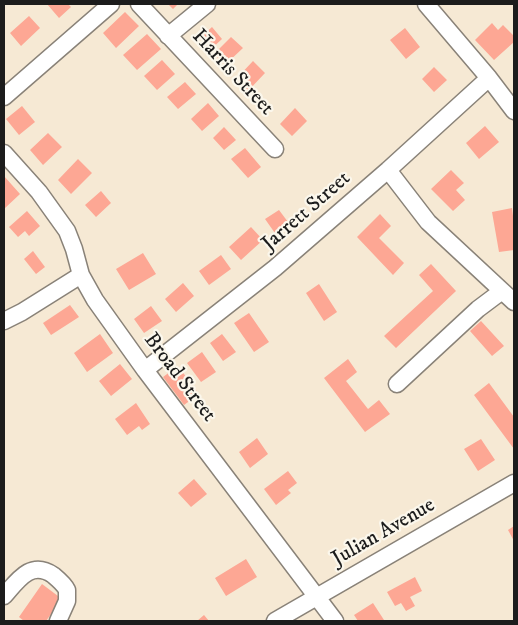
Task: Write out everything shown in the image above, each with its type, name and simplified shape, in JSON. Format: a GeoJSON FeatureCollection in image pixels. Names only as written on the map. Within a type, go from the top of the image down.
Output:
{"type":"FeatureCollection","features":[{"type":"Feature","properties":{"kind":"street"},"geometry":{"type":"LineString","coordinates":[[4,97],[110,4]]}},
{"type":"Feature","properties":{"kind":"street","name":"Harris Street"},"geometry":{"type":"LineString","coordinates":[[139,4],[275,149]]}},
{"type":"Feature","properties":{"kind":"street"},"geometry":{"type":"LineString","coordinates":[[168,36],[207,4]]}},
{"type":"Feature","properties":{"kind":"street"},"geometry":{"type":"LineString","coordinates":[[426,4],[489,78],[514,111]]}},
{"type":"Feature","properties":{"kind":"street","name":"Jarrett Street"},"geometry":{"type":"LineString","coordinates":[[145,370],[275,268],[388,170],[489,78]]}},
{"type":"Feature","properties":{"kind":"street","name":"Broad Street"},"geometry":{"type":"LineString","coordinates":[[4,153],[39,192],[66,231],[74,249],[81,275],[95,300],[145,370],[335,621]]}},
{"type":"Feature","properties":{"kind":"street"},"geometry":{"type":"LineString","coordinates":[[388,170],[428,222],[508,297],[478,309],[397,384]]}},
{"type":"Feature","properties":{"kind":"street"},"geometry":{"type":"LineString","coordinates":[[4,321],[22,312],[81,275]]}},
{"type":"Feature","properties":{"kind":"street","name":"Julian Avenue"},"geometry":{"type":"LineString","coordinates":[[275,621],[514,483]]}},
{"type":"Feature","properties":{"kind":"street"},"geometry":{"type":"LineString","coordinates":[[4,596],[25,574],[37,569],[46,570],[59,580],[67,590],[67,601],[58,621]]}},
{"type":"Feature","properties":{"kind":"building"},"geometry":{"type":"Polygon","coordinates":[[[47,4],[68,4],[71,7],[59,18],[47,4]]]}},
{"type":"Feature","properties":{"kind":"building"},"geometry":{"type":"Polygon","coordinates":[[[168,4],[178,4],[173,9],[168,4]]]}},
{"type":"Feature","properties":{"kind":"building"},"geometry":{"type":"Polygon","coordinates":[[[125,12],[139,26],[116,48],[103,33],[125,12]]]}},
{"type":"Feature","properties":{"kind":"building"},"geometry":{"type":"Polygon","coordinates":[[[29,16],[40,28],[21,46],[10,33],[29,16]]]}},
{"type":"Feature","properties":{"kind":"building"},"geometry":{"type":"Polygon","coordinates":[[[492,23],[498,30],[503,25],[514,36],[514,42],[494,60],[475,40],[492,23]]]}},
{"type":"Feature","properties":{"kind":"building"},"geometry":{"type":"Polygon","coordinates":[[[212,27],[222,39],[210,50],[200,38],[212,27]]]}},
{"type":"Feature","properties":{"kind":"building"},"geometry":{"type":"Polygon","coordinates":[[[405,28],[420,47],[406,59],[390,40],[405,28]]]}},
{"type":"Feature","properties":{"kind":"building"},"geometry":{"type":"Polygon","coordinates":[[[147,34],[161,49],[137,70],[123,55],[147,34]]]}},
{"type":"Feature","properties":{"kind":"building"},"geometry":{"type":"Polygon","coordinates":[[[231,37],[243,48],[225,65],[214,54],[231,37]]]}},
{"type":"Feature","properties":{"kind":"building"},"geometry":{"type":"Polygon","coordinates":[[[162,60],[175,74],[157,90],[144,76],[162,60]]]}},
{"type":"Feature","properties":{"kind":"building"},"geometry":{"type":"Polygon","coordinates":[[[253,61],[265,73],[248,91],[236,79],[253,61]]]}},
{"type":"Feature","properties":{"kind":"building"},"geometry":{"type":"Polygon","coordinates":[[[434,67],[447,80],[434,92],[422,79],[434,67]]]}},
{"type":"Feature","properties":{"kind":"building"},"geometry":{"type":"Polygon","coordinates":[[[185,82],[196,94],[178,109],[167,97],[185,82]]]}},
{"type":"Feature","properties":{"kind":"building"},"geometry":{"type":"Polygon","coordinates":[[[208,103],[219,116],[202,131],[191,119],[208,103]]]}},
{"type":"Feature","properties":{"kind":"building"},"geometry":{"type":"Polygon","coordinates":[[[22,106],[35,122],[19,135],[6,119],[22,106]]]}},
{"type":"Feature","properties":{"kind":"building"},"geometry":{"type":"Polygon","coordinates":[[[295,108],[307,121],[292,136],[280,124],[295,108]]]}},
{"type":"Feature","properties":{"kind":"building"},"geometry":{"type":"Polygon","coordinates":[[[485,126],[499,142],[479,159],[466,143],[485,126]]]}},
{"type":"Feature","properties":{"kind":"building"},"geometry":{"type":"Polygon","coordinates":[[[224,127],[236,140],[224,150],[213,138],[224,127]]]}},
{"type":"Feature","properties":{"kind":"building"},"geometry":{"type":"Polygon","coordinates":[[[48,133],[62,147],[43,165],[30,150],[48,133]]]}},
{"type":"Feature","properties":{"kind":"building"},"geometry":{"type":"Polygon","coordinates":[[[245,148],[261,167],[248,178],[231,159],[245,148]]]}},
{"type":"Feature","properties":{"kind":"building"},"geometry":{"type":"Polygon","coordinates":[[[78,159],[92,173],[71,194],[58,180],[78,159]]]}},
{"type":"Feature","properties":{"kind":"building"},"geometry":{"type":"Polygon","coordinates":[[[451,170],[464,183],[456,190],[465,200],[453,211],[431,189],[451,170]]]}},
{"type":"Feature","properties":{"kind":"building"},"geometry":{"type":"Polygon","coordinates":[[[4,176],[20,194],[4,209],[4,176]]]}},
{"type":"Feature","properties":{"kind":"building"},"geometry":{"type":"Polygon","coordinates":[[[101,191],[111,203],[96,217],[85,205],[101,191]]]}},
{"type":"Feature","properties":{"kind":"building"},"geometry":{"type":"Polygon","coordinates":[[[512,208],[514,250],[499,252],[492,212],[512,208]]]}},
{"type":"Feature","properties":{"kind":"building"},"geometry":{"type":"Polygon","coordinates":[[[279,210],[291,226],[277,236],[265,219],[279,210]]]}},
{"type":"Feature","properties":{"kind":"building"},"geometry":{"type":"Polygon","coordinates":[[[27,211],[40,226],[29,236],[25,231],[18,237],[9,227],[27,211]]]}},
{"type":"Feature","properties":{"kind":"building"},"geometry":{"type":"Polygon","coordinates":[[[380,214],[391,226],[379,238],[404,263],[393,275],[357,237],[380,214]]]}},
{"type":"Feature","properties":{"kind":"building"},"geometry":{"type":"Polygon","coordinates":[[[251,227],[263,240],[241,260],[229,247],[251,227]]]}},
{"type":"Feature","properties":{"kind":"building"},"geometry":{"type":"Polygon","coordinates":[[[33,251],[45,267],[36,274],[24,259],[33,251]]]}},
{"type":"Feature","properties":{"kind":"building"},"geometry":{"type":"Polygon","coordinates":[[[143,253],[156,274],[129,290],[116,269],[143,253]]]}},
{"type":"Feature","properties":{"kind":"building"},"geometry":{"type":"Polygon","coordinates":[[[221,255],[231,269],[209,285],[199,271],[221,255]]]}},
{"type":"Feature","properties":{"kind":"building"},"geometry":{"type":"Polygon","coordinates":[[[431,264],[456,291],[396,348],[384,336],[433,291],[419,275],[431,264]]]}},
{"type":"Feature","properties":{"kind":"building"},"geometry":{"type":"Polygon","coordinates":[[[183,283],[194,296],[176,312],[165,299],[183,283]]]}},
{"type":"Feature","properties":{"kind":"building"},"geometry":{"type":"Polygon","coordinates":[[[319,284],[337,312],[324,321],[306,293],[319,284]]]}},
{"type":"Feature","properties":{"kind":"building"},"geometry":{"type":"Polygon","coordinates":[[[70,305],[79,317],[51,335],[43,323],[70,305]]]}},
{"type":"Feature","properties":{"kind":"building"},"geometry":{"type":"Polygon","coordinates":[[[151,306],[162,321],[144,333],[134,319],[151,306]]]}},
{"type":"Feature","properties":{"kind":"building"},"geometry":{"type":"Polygon","coordinates":[[[249,313],[269,342],[254,352],[234,323],[249,313]]]}},
{"type":"Feature","properties":{"kind":"building"},"geometry":{"type":"Polygon","coordinates":[[[481,321],[504,346],[492,356],[470,331],[481,321]]]}},
{"type":"Feature","properties":{"kind":"building"},"geometry":{"type":"Polygon","coordinates":[[[100,334],[113,353],[87,372],[74,353],[100,334]]]}},
{"type":"Feature","properties":{"kind":"building"},"geometry":{"type":"Polygon","coordinates":[[[222,334],[236,352],[223,361],[210,343],[222,334]]]}},
{"type":"Feature","properties":{"kind":"building"},"geometry":{"type":"Polygon","coordinates":[[[202,352],[216,372],[201,382],[187,363],[202,352]]]}},
{"type":"Feature","properties":{"kind":"building"},"geometry":{"type":"Polygon","coordinates":[[[348,359],[357,372],[346,381],[368,409],[379,400],[390,414],[365,432],[324,378],[348,359]]]}},
{"type":"Feature","properties":{"kind":"building"},"geometry":{"type":"Polygon","coordinates":[[[120,364],[132,379],[111,396],[99,381],[120,364]]]}},
{"type":"Feature","properties":{"kind":"building"},"geometry":{"type":"Polygon","coordinates":[[[178,366],[199,394],[184,405],[163,377],[178,366]]]}},
{"type":"Feature","properties":{"kind":"building"},"geometry":{"type":"Polygon","coordinates":[[[489,383],[514,417],[514,449],[474,395],[489,383]]]}},
{"type":"Feature","properties":{"kind":"building"},"geometry":{"type":"Polygon","coordinates":[[[136,403],[150,424],[142,430],[139,426],[127,435],[115,419],[136,403]]]}},
{"type":"Feature","properties":{"kind":"building"},"geometry":{"type":"Polygon","coordinates":[[[257,438],[268,454],[250,468],[239,452],[257,438]]]}},
{"type":"Feature","properties":{"kind":"building"},"geometry":{"type":"Polygon","coordinates":[[[481,439],[495,460],[478,471],[464,449],[481,439]]]}},
{"type":"Feature","properties":{"kind":"building"},"geometry":{"type":"Polygon","coordinates":[[[288,471],[297,483],[288,490],[291,493],[276,505],[264,489],[288,471]]]}},
{"type":"Feature","properties":{"kind":"building"},"geometry":{"type":"Polygon","coordinates":[[[194,479],[207,494],[191,507],[178,493],[194,479]]]}},
{"type":"Feature","properties":{"kind":"building"},"geometry":{"type":"Polygon","coordinates":[[[514,526],[514,541],[508,530],[514,526]]]}},
{"type":"Feature","properties":{"kind":"building"},"geometry":{"type":"Polygon","coordinates":[[[246,559],[257,577],[226,596],[215,578],[246,559]]]}},
{"type":"Feature","properties":{"kind":"building"},"geometry":{"type":"Polygon","coordinates":[[[415,577],[422,591],[410,597],[415,606],[406,611],[401,603],[395,606],[387,592],[415,577]]]}},
{"type":"Feature","properties":{"kind":"building"},"geometry":{"type":"Polygon","coordinates":[[[42,584],[62,599],[46,621],[24,621],[19,617],[42,584]]]}},
{"type":"Feature","properties":{"kind":"building"},"geometry":{"type":"Polygon","coordinates":[[[373,603],[384,620],[358,621],[354,615],[373,603]]]}},
{"type":"Feature","properties":{"kind":"building"},"geometry":{"type":"Polygon","coordinates":[[[204,615],[209,621],[197,621],[204,615]]]}}]}
